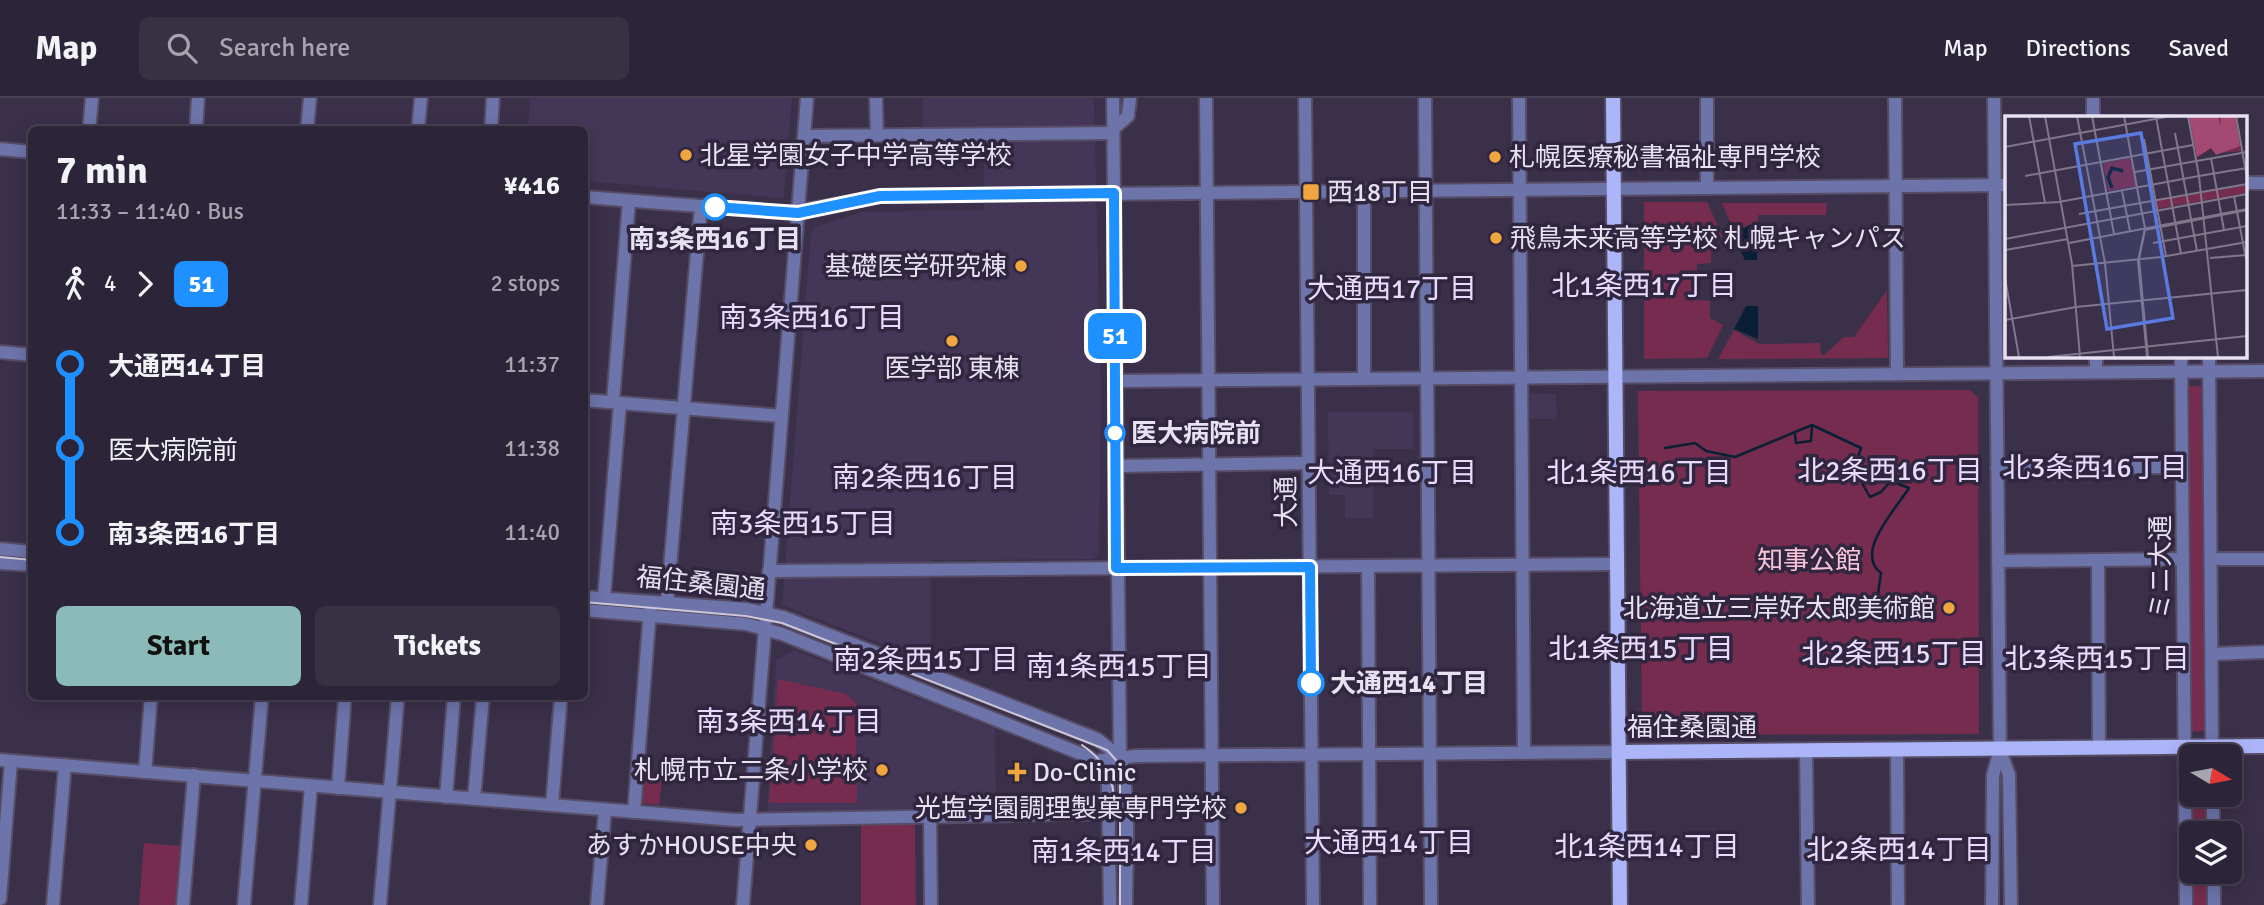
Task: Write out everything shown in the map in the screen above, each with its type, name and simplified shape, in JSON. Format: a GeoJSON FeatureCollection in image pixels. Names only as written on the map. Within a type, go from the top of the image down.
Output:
{"type":"FeatureCollection","features":[{"type":"Feature","properties":{"kind":"main road"},"geometry":{"type":"LineString","coordinates":[[1613,98],[1620,905]]}},
{"type":"Feature","properties":{"kind":"main road","name":"福住桑園通"},"geometry":{"type":"LineString","coordinates":[[2242,748],[2264,746]]}},
{"type":"Feature","properties":{"kind":"main road","name":"福住桑園通"},"geometry":{"type":"LineString","coordinates":[[1619,752],[2179,747]]}},
{"type":"Feature","properties":{"kind":"street"},"geometry":{"type":"LineString","coordinates":[[89,126],[92,98]]}},
{"type":"Feature","properties":{"kind":"street"},"geometry":{"type":"LineString","coordinates":[[196,126],[198,98]]}},
{"type":"Feature","properties":{"kind":"street"},"geometry":{"type":"LineString","coordinates":[[307,126],[310,98]]}},
{"type":"Feature","properties":{"kind":"street"},"geometry":{"type":"LineString","coordinates":[[418,126],[421,98]]}},
{"type":"Feature","properties":{"kind":"street"},"geometry":{"type":"LineString","coordinates":[[491,126],[493,98]]}},
{"type":"Feature","properties":{"kind":"street"},"geometry":{"type":"LineString","coordinates":[[743,905],[807,98]]}},
{"type":"Feature","properties":{"kind":"street"},"geometry":{"type":"LineString","coordinates":[[876,98],[877,135]]}},
{"type":"Feature","properties":{"kind":"street"},"geometry":{"type":"LineString","coordinates":[[1113,98],[1116,568],[1120,757],[1126,813],[1126,905]]}},
{"type":"Feature","properties":{"kind":"street"},"geometry":{"type":"LineString","coordinates":[[804,136],[1113,131],[1128,116],[1130,98]]}},
{"type":"Feature","properties":{"kind":"street"},"geometry":{"type":"LineString","coordinates":[[1206,98],[1213,905]]}},
{"type":"Feature","properties":{"kind":"street","name":"大通"},"geometry":{"type":"LineString","coordinates":[[1305,98],[1313,905]]}},
{"type":"Feature","properties":{"kind":"street"},"geometry":{"type":"LineString","coordinates":[[1425,98],[1430,905]]}},
{"type":"Feature","properties":{"kind":"street"},"geometry":{"type":"LineString","coordinates":[[1519,98],[1524,753]]}},
{"type":"Feature","properties":{"kind":"street"},"geometry":{"type":"LineString","coordinates":[[1707,98],[1707,188]]}},
{"type":"Feature","properties":{"kind":"street"},"geometry":{"type":"LineString","coordinates":[[1895,98],[1897,374]]}},
{"type":"Feature","properties":{"kind":"street"},"geometry":{"type":"LineString","coordinates":[[1992,905],[1993,775],[2000,750],[1997,373],[2001,185],[1994,98]]}},
{"type":"Feature","properties":{"kind":"street"},"geometry":{"type":"LineString","coordinates":[[2093,98],[2094,116]]}},
{"type":"Feature","properties":{"kind":"street"},"geometry":{"type":"LineString","coordinates":[[0,149],[28,152]]}},
{"type":"Feature","properties":{"kind":"street"},"geometry":{"type":"LineString","coordinates":[[2246,183],[2264,183]]}},
{"type":"Feature","properties":{"kind":"street"},"geometry":{"type":"LineString","coordinates":[[588,197],[798,213],[880,196],[2001,185]]}},
{"type":"Feature","properties":{"kind":"street"},"geometry":{"type":"LineString","coordinates":[[1364,191],[1364,379]]}},
{"type":"Feature","properties":{"kind":"street"},"geometry":{"type":"LineString","coordinates":[[604,598],[629,201]]}},
{"type":"Feature","properties":{"kind":"street"},"geometry":{"type":"LineString","coordinates":[[667,603],[701,206]]}},
{"type":"Feature","properties":{"kind":"street"},"geometry":{"type":"LineString","coordinates":[[0,352],[28,355]]}},
{"type":"Feature","properties":{"kind":"street"},"geometry":{"type":"LineString","coordinates":[[2096,357],[2096,372]]}},
{"type":"Feature","properties":{"kind":"street","name":"ミニ大通"},"geometry":{"type":"LineString","coordinates":[[2181,357],[2184,744]]}},
{"type":"Feature","properties":{"kind":"street","name":"ミニ大通"},"geometry":{"type":"LineString","coordinates":[[2209,357],[2212,744]]}},
{"type":"Feature","properties":{"kind":"street"},"geometry":{"type":"LineString","coordinates":[[1115,381],[2264,371]]}},
{"type":"Feature","properties":{"kind":"street"},"geometry":{"type":"LineString","coordinates":[[588,400],[781,416]]}},
{"type":"Feature","properties":{"kind":"street"},"geometry":{"type":"LineString","coordinates":[[1115,466],[1308,463]]}},
{"type":"Feature","properties":{"kind":"street"},"geometry":{"type":"LineString","coordinates":[[1997,468],[2182,467]]}},
{"type":"Feature","properties":{"kind":"street"},"geometry":{"type":"LineString","coordinates":[[0,550],[28,552]]}},
{"type":"Feature","properties":{"kind":"street"},"geometry":{"type":"LineString","coordinates":[[1998,561],[2183,559]]}},
{"type":"Feature","properties":{"kind":"street"},"geometry":{"type":"LineString","coordinates":[[2211,559],[2264,559]]}},
{"type":"Feature","properties":{"kind":"street"},"geometry":{"type":"LineString","coordinates":[[2098,560],[2099,748]]}},
{"type":"Feature","properties":{"kind":"street"},"geometry":{"type":"LineString","coordinates":[[0,563],[28,565]]}},
{"type":"Feature","properties":{"kind":"street"},"geometry":{"type":"LineString","coordinates":[[769,571],[1615,564]]}},
{"type":"Feature","properties":{"kind":"street"},"geometry":{"type":"LineString","coordinates":[[1368,566],[1370,905]]}},
{"type":"Feature","properties":{"kind":"street","name":"福住桑園通"},"geometry":{"type":"LineString","coordinates":[[588,597],[765,612],[1097,739],[1120,757]]}},
{"type":"Feature","properties":{"kind":"street"},"geometry":{"type":"LineString","coordinates":[[634,812],[651,602]]}},
{"type":"Feature","properties":{"kind":"street","name":"福住桑園通"},"geometry":{"type":"LineString","coordinates":[[588,610],[746,624],[764,629],[1083,753],[1096,761],[1120,757],[1619,752]]}},
{"type":"Feature","properties":{"kind":"street"},"geometry":{"type":"LineString","coordinates":[[2212,653],[2264,652]]}},
{"type":"Feature","properties":{"kind":"street"},"geometry":{"type":"LineString","coordinates":[[145,772],[151,700]]}},
{"type":"Feature","properties":{"kind":"street"},"geometry":{"type":"LineString","coordinates":[[244,905],[262,700]]}},
{"type":"Feature","properties":{"kind":"street"},"geometry":{"type":"LineString","coordinates":[[338,788],[345,700]]}},
{"type":"Feature","properties":{"kind":"street"},"geometry":{"type":"LineString","coordinates":[[380,905],[398,700]]}},
{"type":"Feature","properties":{"kind":"street"},"geometry":{"type":"LineString","coordinates":[[446,797],[454,700]]}},
{"type":"Feature","properties":{"kind":"street"},"geometry":{"type":"LineString","coordinates":[[474,799],[483,700]]}},
{"type":"Feature","properties":{"kind":"street"},"geometry":{"type":"LineString","coordinates":[[552,805],[561,700]]}},
{"type":"Feature","properties":{"kind":"street"},"geometry":{"type":"LineString","coordinates":[[1897,750],[1898,905]]}},
{"type":"Feature","properties":{"kind":"street"},"geometry":{"type":"LineString","coordinates":[[2000,750],[2009,775],[2011,905]]}},
{"type":"Feature","properties":{"kind":"street"},"geometry":{"type":"LineString","coordinates":[[1806,751],[1808,905]]}},
{"type":"Feature","properties":{"kind":"street"},"geometry":{"type":"LineString","coordinates":[[1105,776],[1120,757]]}},
{"type":"Feature","properties":{"kind":"street"},"geometry":{"type":"LineString","coordinates":[[0,899],[6,760],[748,820],[1126,813]]}},
{"type":"Feature","properties":{"kind":"street"},"geometry":{"type":"LineString","coordinates":[[1096,761],[1105,776],[1110,814],[1110,905]]}},
{"type":"Feature","properties":{"kind":"street"},"geometry":{"type":"LineString","coordinates":[[53,905],[65,765]]}},
{"type":"Feature","properties":{"kind":"street"},"geometry":{"type":"LineString","coordinates":[[183,905],[194,775]]}},
{"type":"Feature","properties":{"kind":"street"},"geometry":{"type":"LineString","coordinates":[[301,905],[311,786]]}},
{"type":"Feature","properties":{"kind":"street","name":"ミニ大通"},"geometry":{"type":"LineString","coordinates":[[2185,807],[2186,905]]}},
{"type":"Feature","properties":{"kind":"street"},"geometry":{"type":"LineString","coordinates":[[597,905],[605,810]]}},
{"type":"Feature","properties":{"kind":"street"},"geometry":{"type":"LineString","coordinates":[[930,818],[931,905]]}},
{"type":"Feature","properties":{"kind":"street"},"geometry":{"type":"LineString","coordinates":[[2214,884],[2214,905]]}},
{"type":"Feature","properties":{"kind":"shaded area","name":"北星学園女子中学高等学校"},"geometry":{"type":"Polygon","coordinates":[[[530,98],[792,98],[784,195],[781,198],[588,181],[588,126],[528,126],[530,98]]]}},
{"type":"Feature","properties":{"kind":"shaded area"},"geometry":{"type":"Polygon","coordinates":[[[923,98],[1094,98],[1101,396],[1099,554],[1093,559],[931,560],[931,663],[782,605],[811,233],[815,227],[862,212],[984,210],[984,129],[923,128],[923,98]]]}},
{"type":"Feature","properties":{"kind":"shaded area"},"geometry":{"type":"Polygon","coordinates":[[[1530,394],[1556,394],[1557,419],[1530,419],[1530,394]]]}},
{"type":"Feature","properties":{"kind":"shaded area"},"geometry":{"type":"Polygon","coordinates":[[[1328,412],[1413,412],[1413,449],[1373,449],[1373,518],[1345,518],[1345,495],[1329,495],[1328,412]]]}},
{"type":"Feature","properties":{"kind":"shaded area","name":"札幌市立二条小学校"},"geometry":{"type":"Polygon","coordinates":[[[794,650],[995,729],[996,811],[767,813],[776,660],[794,650]]]}},
{"type":"Feature","properties":{"kind":"green space"},"geometry":{"type":"Polygon","coordinates":[[[1644,202],[1707,202],[1723,237],[1711,243],[1711,263],[1697,264],[1697,300],[1710,301],[1710,318],[1723,325],[1707,358],[1644,359],[1644,202]]]}},
{"type":"Feature","properties":{"kind":"green space"},"geometry":{"type":"Polygon","coordinates":[[[1722,203],[1827,203],[1826,215],[1758,215],[1758,221],[1734,231],[1722,203]]]}},
{"type":"Feature","properties":{"kind":"green space"},"geometry":{"type":"Polygon","coordinates":[[[1887,290],[1888,358],[1718,359],[1734,330],[1759,344],[1820,343],[1821,355],[1824,355],[1844,337],[1854,337],[1887,290]]]}},
{"type":"Feature","properties":{"kind":"green space"},"geometry":{"type":"Polygon","coordinates":[[[2189,386],[2201,386],[2205,731],[2192,732],[2189,386]]]}},
{"type":"Feature","properties":{"kind":"green space","name":"知事公館"},"geometry":{"type":"Polygon","coordinates":[[[1970,390],[1978,398],[1979,734],[1642,735],[1638,391],[1970,390]]]}},
{"type":"Feature","properties":{"kind":"green space"},"geometry":{"type":"Polygon","coordinates":[[[778,679],[846,694],[856,703],[857,803],[769,803],[778,679]]]}},
{"type":"Feature","properties":{"kind":"green space"},"geometry":{"type":"Polygon","coordinates":[[[643,771],[663,773],[659,805],[640,803],[643,771]]]}},
{"type":"Feature","properties":{"kind":"green space"},"geometry":{"type":"Polygon","coordinates":[[[2192,807],[2206,807],[2207,821],[2192,821],[2192,807]]]}},
{"type":"Feature","properties":{"kind":"green space"},"geometry":{"type":"Polygon","coordinates":[[[861,824],[915,824],[916,905],[861,905],[861,824]]]}},
{"type":"Feature","properties":{"kind":"green space"},"geometry":{"type":"Polygon","coordinates":[[[144,843],[182,846],[177,905],[139,905],[144,843]]]}},
{"type":"Feature","properties":{"kind":"green space"},"geometry":{"type":"Polygon","coordinates":[[[2192,884],[2207,884],[2207,905],[2192,905],[2192,884]]]}},
{"type":"Feature","properties":{"kind":"water"},"geometry":{"type":"Polygon","coordinates":[[[1757,222],[1757,260],[1745,260],[1732,234],[1757,222]]]}},
{"type":"Feature","properties":{"kind":"water"},"geometry":{"type":"Polygon","coordinates":[[[1746,306],[1758,306],[1758,339],[1734,329],[1746,306]]]}},
{"type":"Feature","properties":{"kind":"waterway"},"geometry":{"type":"LineString","coordinates":[[1665,448],[1695,443],[1706,451],[1735,457],[1812,425],[1861,448],[1854,469],[1870,497],[1881,492],[1891,481],[1909,488],[1874,543],[1874,565],[1881,573],[1876,608],[1863,615],[1845,615],[1847,609],[1842,599],[1832,600],[1831,609],[1845,615]]}},
{"type":"Feature","properties":{"kind":"waterway"},"geometry":{"type":"LineString","coordinates":[[1795,434],[1796,443],[1811,441],[1812,426]]}},
{"type":"Feature","properties":{"kind":"tram line"},"geometry":{"type":"LineString","coordinates":[[0,557],[28,560]]}},
{"type":"Feature","properties":{"kind":"tram line"},"geometry":{"type":"LineString","coordinates":[[588,602],[746,616],[782,623],[1107,750],[1116,760],[1120,775],[1120,905]]}},
{"type":"Feature","properties":{"kind":"tram line"},"geometry":{"type":"LineString","coordinates":[[1082,745],[1095,755],[1104,767],[1111,781],[1114,797]]}},
{"type":"Feature","properties":{"kind":"bus line","name":"51"},"geometry":{"type":"LineString","coordinates":[[715,207],[798,213],[880,196],[1114,193],[1116,568],[1310,567],[1311,683]]}},
{"type":"Feature","properties":{"kind":"place","name":"北星学園女子中学高等学校"},"geometry":{"type":"Point","coordinates":[686,155]}},
{"type":"Feature","properties":{"kind":"place","name":"札幌医療秘書福祉専門学校"},"geometry":{"type":"Point","coordinates":[1495,157]}},
{"type":"Feature","properties":{"kind":"place","name":"西18丁目"},"geometry":{"type":"Point","coordinates":[1311,192]}},
{"type":"Feature","properties":{"kind":"place","name":"南3条西16丁目"},"geometry":{"type":"Point","coordinates":[715,207]}},
{"type":"Feature","properties":{"kind":"place","name":"飛鳥未来高等学校 札幌キャンパス"},"geometry":{"type":"Point","coordinates":[1496,238]}},
{"type":"Feature","properties":{"kind":"place","name":"基礎医学研究棟"},"geometry":{"type":"Point","coordinates":[1021,266]}},
{"type":"Feature","properties":{"kind":"place","name":"医学部 東棟"},"geometry":{"type":"Point","coordinates":[952,341]}},
{"type":"Feature","properties":{"kind":"place","name":"医大病院前"},"geometry":{"type":"Point","coordinates":[1115,433]}},
{"type":"Feature","properties":{"kind":"place","name":"北海道立三岸好太郎美術館"},"geometry":{"type":"Point","coordinates":[1949,608]}},
{"type":"Feature","properties":{"kind":"place","name":"大通西14丁目"},"geometry":{"type":"Point","coordinates":[1311,683]}},
{"type":"Feature","properties":{"kind":"place","name":"札幌市立二条小学校"},"geometry":{"type":"Point","coordinates":[882,770]}},
{"type":"Feature","properties":{"kind":"place","name":"Do-Clinic"},"geometry":{"type":"Point","coordinates":[1017,772]}},
{"type":"Feature","properties":{"kind":"place","name":"光塩学園調理製菓専門学校"},"geometry":{"type":"Point","coordinates":[1241,808]}},
{"type":"Feature","properties":{"kind":"place","name":"あすかHOUSE中央"},"geometry":{"type":"Point","coordinates":[811,845]}},
{"type":"Feature","properties":{"kind":"district","name":"北1条西17丁目"},"geometry":{"type":"Point","coordinates":[1644,285]}},
{"type":"Feature","properties":{"kind":"district","name":"大通西17丁目"},"geometry":{"type":"Point","coordinates":[1392,288]}},
{"type":"Feature","properties":{"kind":"district","name":"南3条西16丁目"},"geometry":{"type":"Point","coordinates":[812,317]}},
{"type":"Feature","properties":{"kind":"district","name":"北3条西16丁目"},"geometry":{"type":"Point","coordinates":[2095,467]}},
{"type":"Feature","properties":{"kind":"district","name":"北2条西16丁目"},"geometry":{"type":"Point","coordinates":[1890,470]}},
{"type":"Feature","properties":{"kind":"district","name":"大通西16丁目"},"geometry":{"type":"Point","coordinates":[1392,472]}},
{"type":"Feature","properties":{"kind":"district","name":"北1条西16丁目"},"geometry":{"type":"Point","coordinates":[1639,472]}},
{"type":"Feature","properties":{"kind":"district","name":"南2条西16丁目"},"geometry":{"type":"Point","coordinates":[925,477]}},
{"type":"Feature","properties":{"kind":"district","name":"南3条西15丁目"},"geometry":{"type":"Point","coordinates":[803,523]}},
{"type":"Feature","properties":{"kind":"district","name":"北1条西15丁目"},"geometry":{"type":"Point","coordinates":[1641,648]}},
{"type":"Feature","properties":{"kind":"district","name":"北2条西15丁目"},"geometry":{"type":"Point","coordinates":[1894,653]}},
{"type":"Feature","properties":{"kind":"district","name":"北3条西15丁目"},"geometry":{"type":"Point","coordinates":[2097,658]}},
{"type":"Feature","properties":{"kind":"district","name":"南2条西15丁目"},"geometry":{"type":"Point","coordinates":[926,659]}},
{"type":"Feature","properties":{"kind":"district","name":"南1条西15丁目"},"geometry":{"type":"Point","coordinates":[1119,666]}},
{"type":"Feature","properties":{"kind":"district","name":"南3条西14丁目"},"geometry":{"type":"Point","coordinates":[789,721]}},
{"type":"Feature","properties":{"kind":"district","name":"大通西14丁目"},"geometry":{"type":"Point","coordinates":[1389,842]}},
{"type":"Feature","properties":{"kind":"district","name":"北1条西14丁目"},"geometry":{"type":"Point","coordinates":[1647,846]}},
{"type":"Feature","properties":{"kind":"district","name":"北2条西14丁目"},"geometry":{"type":"Point","coordinates":[1899,849]}},
{"type":"Feature","properties":{"kind":"district","name":"南1条西14丁目"},"geometry":{"type":"Point","coordinates":[1124,851]}}]}
